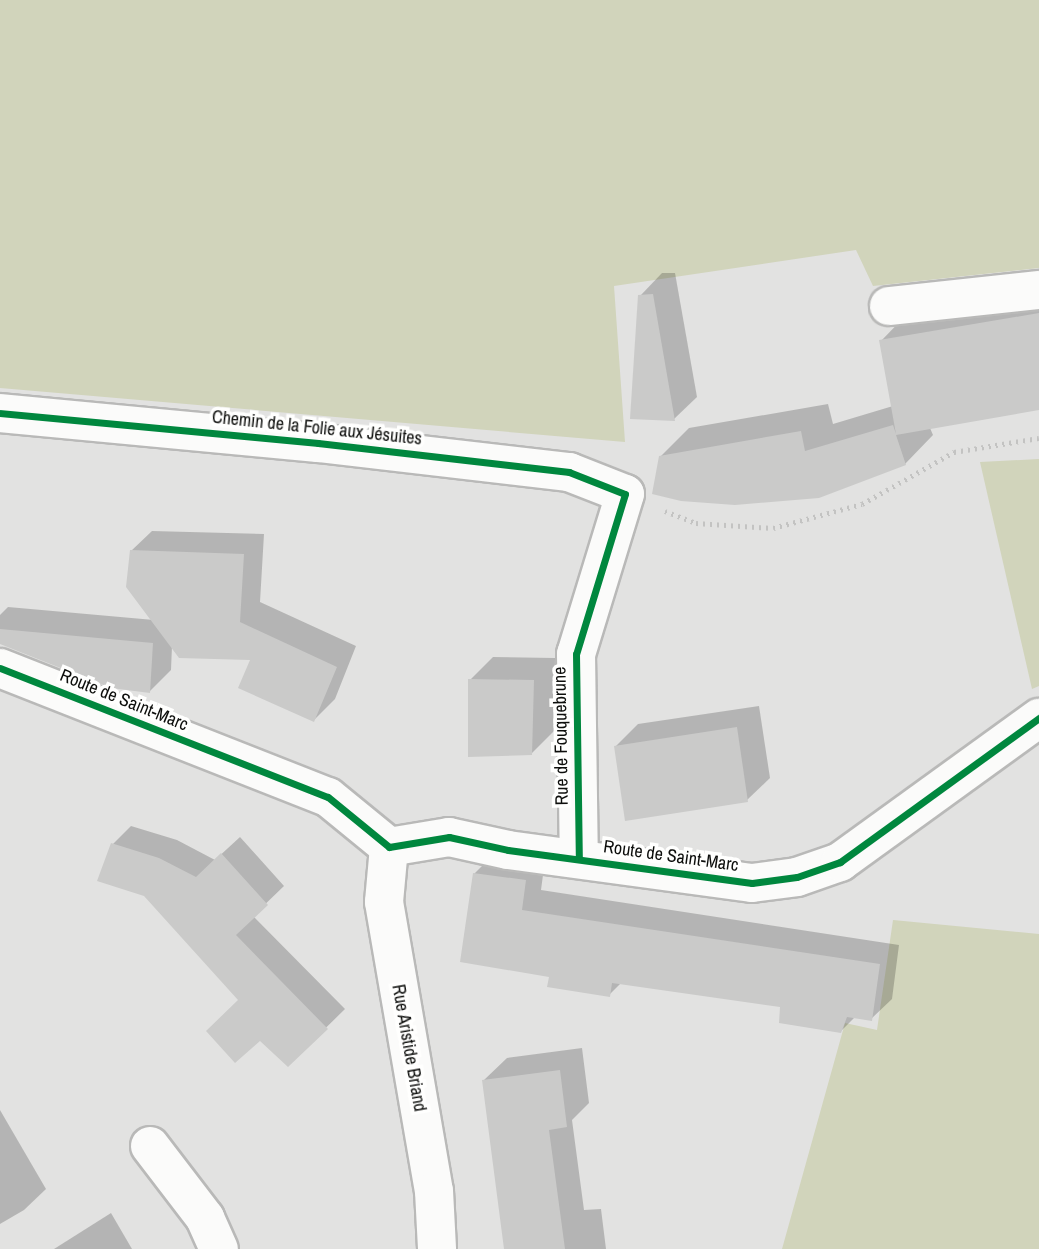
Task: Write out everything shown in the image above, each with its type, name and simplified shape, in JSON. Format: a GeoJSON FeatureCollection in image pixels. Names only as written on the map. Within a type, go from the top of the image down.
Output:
{"type":"FeatureCollection","features":[{"type":"Feature","properties":{"kind":"street"},"geometry":{"type":"LineString","coordinates":[[889,306],[1039,289]]}},
{"type":"Feature","properties":{"kind":"street","name":"Chemin de la Folie aux Jésuites"},"geometry":{"type":"LineString","coordinates":[[0,413],[318,443],[569,471],[625,494]]}},
{"type":"Feature","properties":{"kind":"street","name":"Rue de Fouquebrune"},"geometry":{"type":"LineString","coordinates":[[579,858],[576,654],[625,494]]}},
{"type":"Feature","properties":{"kind":"street","name":"Route de Saint-Marc"},"geometry":{"type":"LineString","coordinates":[[0,668],[328,797],[388,847],[449,837],[508,850],[752,883],[797,877],[840,862],[1039,718]]}},
{"type":"Feature","properties":{"kind":"street","name":"Rue Aristide Briand"},"geometry":{"type":"LineString","coordinates":[[388,847],[384,902],[435,1191],[437,1249]]}},
{"type":"Feature","properties":{"kind":"street"},"geometry":{"type":"LineString","coordinates":[[150,1146],[205,1218],[219,1249]]}},
{"type":"Feature","properties":{"kind":"path"},"geometry":{"type":"LineString","coordinates":[[625,494],[696,523],[773,528],[862,504],[954,452],[1039,438]]}},
{"type":"Feature","properties":{"kind":"green space"},"geometry":{"type":"Polygon","coordinates":[[[0,0],[1039,0],[1039,268],[873,286],[856,250],[614,286],[625,442],[0,388],[0,0]]]}},
{"type":"Feature","properties":{"kind":"green space"},"geometry":{"type":"Polygon","coordinates":[[[1039,459],[1039,686],[1032,689],[980,462],[1039,459]]]}},
{"type":"Feature","properties":{"kind":"green space"},"geometry":{"type":"Polygon","coordinates":[[[893,920],[1039,934],[1039,1249],[782,1249],[845,1023],[877,1030],[893,920]]]}},
{"type":"Feature","properties":{"kind":"building"},"geometry":{"type":"Polygon","coordinates":[[[653,294],[675,421],[630,419],[638,295],[653,294]]]}},
{"type":"Feature","properties":{"kind":"building"},"geometry":{"type":"Polygon","coordinates":[[[1039,313],[1039,410],[896,435],[906,465],[819,498],[735,505],[681,501],[652,494],[659,456],[801,431],[805,451],[893,425],[896,434],[879,340],[1039,313]]]}},
{"type":"Feature","properties":{"kind":"building"},"geometry":{"type":"Polygon","coordinates":[[[130,550],[244,554],[240,622],[337,667],[314,722],[238,688],[250,660],[179,658],[126,587],[130,550]]]}},
{"type":"Feature","properties":{"kind":"building"},"geometry":{"type":"Polygon","coordinates":[[[0,629],[153,643],[150,693],[111,688],[0,644],[0,629]]]}},
{"type":"Feature","properties":{"kind":"building"},"geometry":{"type":"Polygon","coordinates":[[[468,679],[534,680],[532,755],[468,757],[468,679]]]}},
{"type":"Feature","properties":{"kind":"building"},"geometry":{"type":"Polygon","coordinates":[[[737,727],[748,802],[625,821],[614,746],[737,727]]]}},
{"type":"Feature","properties":{"kind":"building"},"geometry":{"type":"Polygon","coordinates":[[[111,843],[159,858],[196,877],[221,853],[268,905],[236,935],[328,1029],[288,1067],[260,1041],[235,1063],[206,1031],[238,1000],[144,896],[97,881],[111,843]]]}},
{"type":"Feature","properties":{"kind":"building"},"geometry":{"type":"Polygon","coordinates":[[[473,873],[526,880],[522,910],[880,964],[872,1021],[847,1017],[841,1033],[779,1023],[780,1007],[612,983],[610,997],[547,987],[549,977],[460,962],[473,873]]]}},
{"type":"Feature","properties":{"kind":"building"},"geometry":{"type":"Polygon","coordinates":[[[560,1070],[567,1127],[549,1130],[565,1249],[504,1249],[482,1080],[560,1070]]]}},
{"type":"Feature","properties":{"kind":"cycle path"},"geometry":{"type":"LineString","coordinates":[[0,413],[318,443],[569,472],[625,494],[576,654],[579,858]]}},
{"type":"Feature","properties":{"kind":"cycle path"},"geometry":{"type":"LineString","coordinates":[[0,668],[328,797],[389,847],[449,837],[508,850],[752,883],[797,877],[840,862],[1039,718]]}}]}
